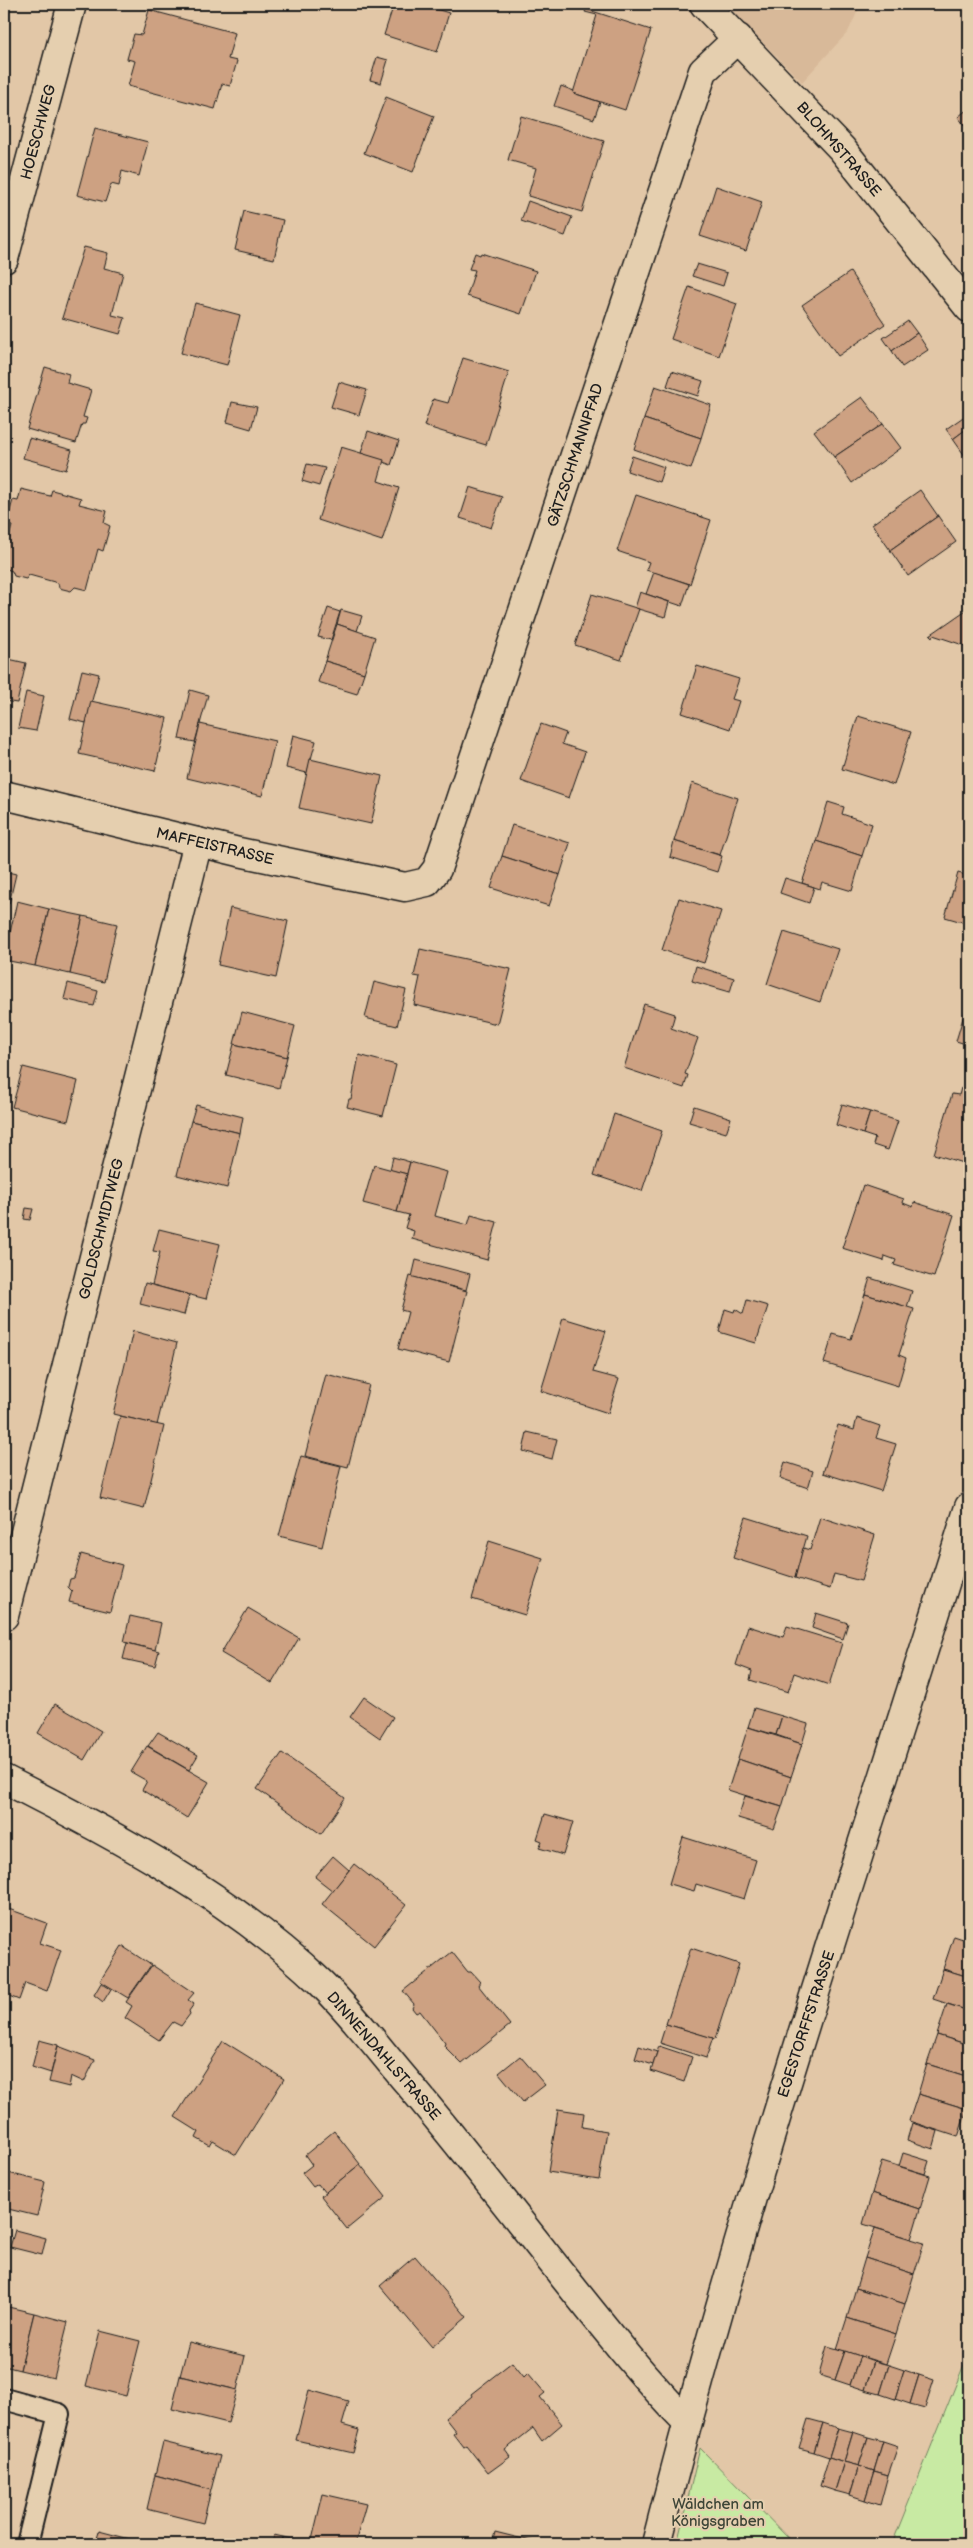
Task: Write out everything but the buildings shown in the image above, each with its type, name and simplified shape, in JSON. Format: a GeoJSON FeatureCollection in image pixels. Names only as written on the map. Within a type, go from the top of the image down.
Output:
{"type":"FeatureCollection","features":[{"type":"Feature","properties":{"kind":"street","name":"HOESCHWEG"},"geometry":{"type":"LineString","coordinates":[[4,259],[72,4]]}},
{"type":"Feature","properties":{"kind":"street","name":"BLOHMSTRASSE"},"geometry":{"type":"LineString","coordinates":[[704,4],[842,150],[968,303]]}},
{"type":"Feature","properties":{"kind":"street","name":"GÄTZSCHMANNPFAD"},"geometry":{"type":"LineString","coordinates":[[427,882],[437,869],[703,71],[738,38]]}},
{"type":"Feature","properties":{"kind":"street","name":"MAFFEISTRASSE"},"geometry":{"type":"LineString","coordinates":[[4,795],[198,842],[406,887],[427,882]]}},
{"type":"Feature","properties":{"kind":"street","name":"GOLDSCHMIDTWEG"},"geometry":{"type":"LineString","coordinates":[[4,1616],[198,842]]}},
{"type":"Feature","properties":{"kind":"street","name":"EGESTORFFSTRASSE"},"geometry":{"type":"LineString","coordinates":[[656,2544],[687,2422],[779,2108],[969,1507]]}},
{"type":"Feature","properties":{"kind":"street","name":"DINNENDAHLSTRASSE"},"geometry":{"type":"LineString","coordinates":[[4,1779],[79,1817],[178,1875],[266,1936],[320,1982],[350,2014],[442,2124],[645,2379],[687,2422]]}},
{"type":"Feature","properties":{"kind":"lane"},"geometry":{"type":"LineString","coordinates":[[4,2399],[59,2414],[27,2544]]}},
{"type":"Feature","properties":{"kind":"shaded area"},"geometry":{"type":"Polygon","coordinates":[[[725,4],[861,4],[848,32],[802,82],[725,4]]]}},
{"type":"Feature","properties":{"kind":"green space"},"geometry":{"type":"Polygon","coordinates":[[[969,2352],[969,2544],[892,2544],[969,2352]]]}},
{"type":"Feature","properties":{"kind":"green space","name":"Wäldchen am Königsgraben"},"geometry":{"type":"Polygon","coordinates":[[[700,2448],[794,2544],[677,2544],[700,2448]]]}}]}
